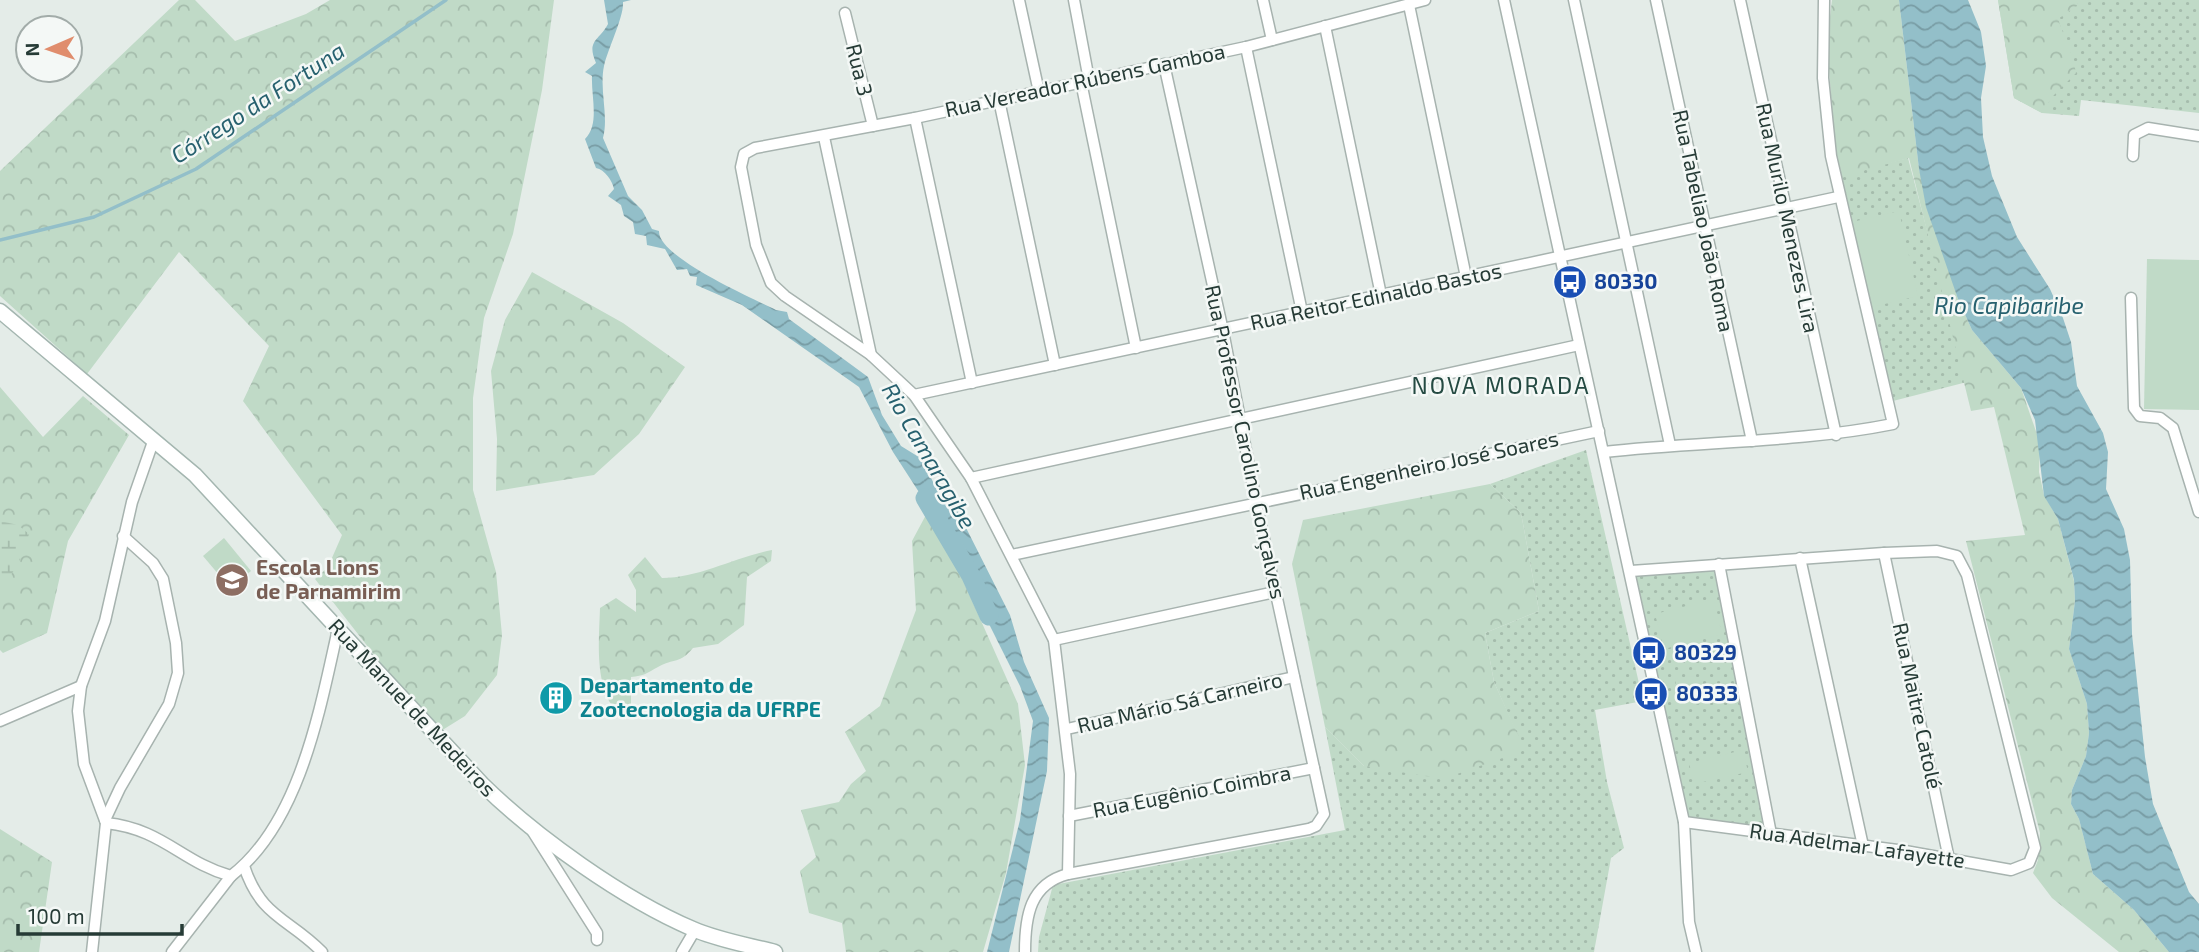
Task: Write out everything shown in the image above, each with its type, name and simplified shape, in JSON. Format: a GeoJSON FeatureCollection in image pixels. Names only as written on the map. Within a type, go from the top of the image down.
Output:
{"type":"FeatureCollection","features":[{"type":"Feature","properties":{"kind":"main road","name":"Rua Manuel de Medeiros"},"geometry":{"type":"LineString","coordinates":[[0,311],[154,439],[229,510],[482,784],[531,828],[625,893],[695,930],[775,952]]}},
{"type":"Feature","properties":{"kind":"street"},"geometry":{"type":"LineString","coordinates":[[1019,0],[1039,92]]}},
{"type":"Feature","properties":{"kind":"street"},"geometry":{"type":"LineString","coordinates":[[1074,0],[1085,81],[1136,348]]}},
{"type":"Feature","properties":{"kind":"street"},"geometry":{"type":"LineString","coordinates":[[1263,0],[1272,40]]}},
{"type":"Feature","properties":{"kind":"street","name":"Rua Vereador Rúbens Gamboa"},"geometry":{"type":"LineString","coordinates":[[871,355],[785,296],[771,283],[761,265],[756,245],[741,167],[744,154],[755,148],[824,137],[1246,47],[1390,5],[1409,5],[1425,0]]}},
{"type":"Feature","properties":{"kind":"street"},"geometry":{"type":"LineString","coordinates":[[1504,0],[1684,822],[1688,909],[1696,952]]}},
{"type":"Feature","properties":{"kind":"street"},"geometry":{"type":"LineString","coordinates":[[1574,0],[1670,445]]}},
{"type":"Feature","properties":{"kind":"street","name":"Rua Tabeliao João Roma"},"geometry":{"type":"LineString","coordinates":[[1656,0],[1703,226],[1752,441]]}},
{"type":"Feature","properties":{"kind":"street","name":"Rua Murilo Menezes Lira"},"geometry":{"type":"LineString","coordinates":[[1740,0],[1836,436]]}},
{"type":"Feature","properties":{"kind":"street"},"geometry":{"type":"LineString","coordinates":[[1604,452],[1670,445],[1836,436],[1893,424],[1838,197],[1824,91],[1824,0]]}},
{"type":"Feature","properties":{"kind":"street"},"geometry":{"type":"LineString","coordinates":[[1409,5],[1466,276]]}},
{"type":"Feature","properties":{"kind":"street","name":"Rua 3"},"geometry":{"type":"LineString","coordinates":[[845,13],[873,126]]}},
{"type":"Feature","properties":{"kind":"street"},"geometry":{"type":"LineString","coordinates":[[1325,26],[1381,295]]}},
{"type":"Feature","properties":{"kind":"street"},"geometry":{"type":"LineString","coordinates":[[1246,47],[1302,312]]}},
{"type":"Feature","properties":{"kind":"street","name":"Rua Professor Carolino Gonçalves"},"geometry":{"type":"LineString","coordinates":[[1069,874],[1309,829],[1322,820],[1324,814],[1164,64]]}},
{"type":"Feature","properties":{"kind":"street"},"geometry":{"type":"LineString","coordinates":[[999,100],[1055,365]]}},
{"type":"Feature","properties":{"kind":"street"},"geometry":{"type":"LineString","coordinates":[[915,118],[972,383]]}},
{"type":"Feature","properties":{"kind":"street"},"geometry":{"type":"LineString","coordinates":[[2133,156],[2134,135],[2140,130],[2148,128],[2199,135]]}},
{"type":"Feature","properties":{"kind":"street"},"geometry":{"type":"LineString","coordinates":[[824,137],[871,355],[914,395],[971,478],[1054,640],[1067,729],[1069,874],[1040,886],[1030,908],[1025,952]]}},
{"type":"Feature","properties":{"kind":"street","name":"Rua Reitor Edinaldo Bastos"},"geometry":{"type":"LineString","coordinates":[[914,395],[1223,331],[1838,197]]}},
{"type":"Feature","properties":{"kind":"street"},"geometry":{"type":"LineString","coordinates":[[2131,298],[2134,408],[2140,416],[2160,418],[2173,428],[2199,512]]}},
{"type":"Feature","properties":{"kind":"street"},"geometry":{"type":"LineString","coordinates":[[971,478],[1579,345]]}},
{"type":"Feature","properties":{"kind":"street","name":"Rua Engenheiro José Soares"},"geometry":{"type":"LineString","coordinates":[[1012,555],[1599,431]]}},
{"type":"Feature","properties":{"kind":"street"},"geometry":{"type":"LineString","coordinates":[[106,821],[84,764],[79,738],[81,686],[105,621],[123,536],[154,439]]}},
{"type":"Feature","properties":{"kind":"street"},"geometry":{"type":"LineString","coordinates":[[92,952],[106,821],[130,769],[169,704],[178,673],[171,611],[163,579],[153,563],[123,536]]}},
{"type":"Feature","properties":{"kind":"street","name":"Rua Adelmar Lafayette"},"geometry":{"type":"LineString","coordinates":[[1684,822],[1863,846],[2011,870],[2029,863],[2035,848],[2032,834],[1967,575],[1957,556],[1937,551],[1884,553]]}},
{"type":"Feature","properties":{"kind":"street"},"geometry":{"type":"LineString","coordinates":[[1631,571],[1884,553]]}},
{"type":"Feature","properties":{"kind":"street","name":"Rua Maitre Catolé"},"geometry":{"type":"LineString","coordinates":[[1884,553],[1949,859]]}},
{"type":"Feature","properties":{"kind":"street"},"geometry":{"type":"LineString","coordinates":[[1800,558],[1863,846]]}},
{"type":"Feature","properties":{"kind":"street"},"geometry":{"type":"LineString","coordinates":[[1720,564],[1771,834]]}},
{"type":"Feature","properties":{"kind":"street"},"geometry":{"type":"LineString","coordinates":[[1054,640],[1275,592]]}},
{"type":"Feature","properties":{"kind":"street"},"geometry":{"type":"LineString","coordinates":[[172,952],[231,876],[244,866],[277,819],[297,784],[338,629]]}},
{"type":"Feature","properties":{"kind":"street","name":"Rua Mário Sá Carneiro"},"geometry":{"type":"LineString","coordinates":[[1067,729],[1294,677]]}},
{"type":"Feature","properties":{"kind":"street"},"geometry":{"type":"LineString","coordinates":[[0,721],[81,686]]}},
{"type":"Feature","properties":{"kind":"street","name":"Rua Eugênio Coimbra"},"geometry":{"type":"LineString","coordinates":[[1069,816],[1314,768]]}},
{"type":"Feature","properties":{"kind":"street"},"geometry":{"type":"LineString","coordinates":[[106,821],[141,829],[208,869],[231,876]]}},
{"type":"Feature","properties":{"kind":"street"},"geometry":{"type":"LineString","coordinates":[[531,828],[597,933],[597,940]]}},
{"type":"Feature","properties":{"kind":"street"},"geometry":{"type":"LineString","coordinates":[[244,866],[256,895],[269,911],[322,952]]}},
{"type":"Feature","properties":{"kind":"street"},"geometry":{"type":"LineString","coordinates":[[682,952],[695,930]]}},
{"type":"Feature","properties":{"kind":"green space"},"geometry":{"type":"Polygon","coordinates":[[[179,0],[195,0],[235,41],[306,14],[330,0],[554,0],[542,90],[513,234],[484,318],[473,398],[473,490],[496,572],[502,635],[497,675],[465,716],[436,734],[315,579],[328,567],[342,535],[243,401],[269,346],[179,252],[87,374],[0,296],[0,171],[179,0]]]}},
{"type":"Feature","properties":{"kind":"green space"},"geometry":{"type":"Polygon","coordinates":[[[1832,0],[1899,0],[1919,169],[1958,299],[1972,330],[2021,388],[2040,443],[2039,472],[2044,495],[2058,519],[2074,581],[2075,601],[2069,649],[2087,704],[2089,733],[2086,756],[2072,790],[2071,804],[2079,819],[2093,874],[2134,910],[2169,952],[2119,952],[2052,898],[2033,873],[2038,860],[2040,833],[1966,541],[2025,535],[1994,407],[1971,411],[1909,158],[1837,178],[1827,41],[1832,0]]]}},
{"type":"Feature","properties":{"kind":"green space"},"geometry":{"type":"Polygon","coordinates":[[[1998,0],[2199,0],[2199,113],[2081,100],[2079,116],[2042,113],[2014,98],[1998,0]]]}},
{"type":"Feature","properties":{"kind":"green space"},"geometry":{"type":"Polygon","coordinates":[[[1998,0],[2078,0],[2077,6],[2058,19],[2076,73],[2053,96],[2042,113],[2014,98],[1998,0]]]}},
{"type":"Feature","properties":{"kind":"green space"},"geometry":{"type":"Polygon","coordinates":[[[1908,158],[1967,382],[1893,401],[1834,177],[1908,158]]]}},
{"type":"Feature","properties":{"kind":"green space"},"geometry":{"type":"Polygon","coordinates":[[[1899,211],[1918,296],[1872,307],[1852,222],[1899,211]]]}},
{"type":"Feature","properties":{"kind":"green space"},"geometry":{"type":"Polygon","coordinates":[[[2147,259],[2199,260],[2199,410],[2144,409],[2147,259]]]}},
{"type":"Feature","properties":{"kind":"green space"},"geometry":{"type":"Polygon","coordinates":[[[532,272],[623,323],[685,367],[639,434],[594,475],[496,491],[497,439],[491,371],[505,320],[532,272]]]}},
{"type":"Feature","properties":{"kind":"green space"},"geometry":{"type":"Polygon","coordinates":[[[0,387],[43,437],[83,396],[129,435],[68,541],[47,633],[3,653],[0,650],[0,387]]]}},
{"type":"Feature","properties":{"kind":"green space"},"geometry":{"type":"Polygon","coordinates":[[[1586,450],[1643,701],[1595,710],[1607,782],[1624,848],[1611,858],[1594,952],[1038,952],[1039,937],[1053,885],[1345,830],[1325,727],[1364,766],[1524,750],[1494,682],[1485,633],[1539,611],[1521,513],[1490,484],[1586,450]]]}},
{"type":"Feature","properties":{"kind":"green space"},"geometry":{"type":"Polygon","coordinates":[[[1490,484],[1521,513],[1539,611],[1485,633],[1494,682],[1525,750],[1443,779],[1364,766],[1325,727],[1292,564],[1303,520],[1490,484]]]}},
{"type":"Feature","properties":{"kind":"green space"},"geometry":{"type":"Polygon","coordinates":[[[927,513],[954,560],[1018,704],[1025,765],[1006,873],[983,952],[846,952],[842,923],[809,913],[800,871],[816,857],[801,810],[839,802],[851,784],[866,771],[845,732],[880,706],[916,610],[912,541],[927,513]]]}},
{"type":"Feature","properties":{"kind":"green space"},"geometry":{"type":"Polygon","coordinates":[[[0,521],[18,525],[29,534],[22,556],[6,584],[0,584],[0,521]]]}},
{"type":"Feature","properties":{"kind":"green space"},"geometry":{"type":"Polygon","coordinates":[[[224,538],[251,571],[230,588],[203,556],[224,538]]]}},
{"type":"Feature","properties":{"kind":"green space"},"geometry":{"type":"Polygon","coordinates":[[[772,550],[771,561],[747,577],[744,625],[718,644],[693,648],[680,659],[631,677],[631,711],[616,711],[604,689],[601,676],[600,608],[616,598],[636,612],[636,590],[628,575],[645,557],[662,578],[690,575],[772,550]]]}},
{"type":"Feature","properties":{"kind":"green space"},"geometry":{"type":"Polygon","coordinates":[[[1714,570],[1766,828],[1688,819],[1634,573],[1714,570]]]}},
{"type":"Feature","properties":{"kind":"green space"},"geometry":{"type":"Polygon","coordinates":[[[1714,599],[1722,634],[1664,649],[1655,614],[1714,599]]]}},
{"type":"Feature","properties":{"kind":"green space"},"geometry":{"type":"Polygon","coordinates":[[[1694,676],[1699,704],[1680,707],[1675,679],[1694,676]]]}},
{"type":"Feature","properties":{"kind":"green space"},"geometry":{"type":"Polygon","coordinates":[[[1743,750],[1748,772],[1694,784],[1689,763],[1743,750]]]}},
{"type":"Feature","properties":{"kind":"green space"},"geometry":{"type":"Polygon","coordinates":[[[0,829],[52,862],[39,952],[0,952],[0,829]]]}},
{"type":"Feature","properties":{"kind":"water","name":"Rio Camaragibe"},"geometry":{"type":"Polygon","coordinates":[[[604,0],[631,0],[623,2],[604,66],[603,84],[603,138],[628,196],[642,210],[652,229],[659,231],[673,253],[728,287],[776,310],[787,312],[789,319],[868,377],[882,415],[901,446],[922,459],[934,484],[953,502],[1010,615],[1024,662],[1049,718],[1047,771],[1009,952],[987,952],[1020,820],[1033,721],[1020,686],[980,606],[969,555],[954,530],[942,519],[937,520],[893,452],[859,387],[742,305],[696,285],[697,277],[690,276],[687,269],[677,270],[665,249],[647,245],[646,236],[635,234],[633,222],[624,216],[621,205],[608,196],[614,189],[613,186],[605,173],[596,168],[585,139],[590,133],[594,110],[592,76],[585,72],[596,63],[593,45],[608,24],[604,0]]]}},
{"type":"Feature","properties":{"kind":"water","name":"Rio Capibaribe"},"geometry":{"type":"Polygon","coordinates":[[[1899,0],[1968,0],[1981,32],[1986,66],[1981,98],[1983,137],[1992,176],[2017,237],[2050,289],[2063,318],[2071,342],[2077,386],[2103,433],[2108,452],[2106,489],[2124,529],[2130,560],[2132,634],[2145,757],[2153,804],[2189,892],[2199,904],[2199,952],[2169,952],[2134,910],[2093,874],[2079,819],[2071,804],[2072,790],[2086,756],[2089,733],[2087,704],[2069,649],[2075,601],[2074,580],[2058,519],[2044,496],[2035,420],[2021,388],[1972,330],[1958,299],[1926,207],[1899,0]]]}},
{"type":"Feature","properties":{"kind":"waterway","name":"Córrego da Fortuna"},"geometry":{"type":"LineString","coordinates":[[0,240],[94,217],[196,169],[446,0]]}},
{"type":"Feature","properties":{"kind":"waterway","name":"Rio Camaragibe"},"geometry":{"type":"LineString","coordinates":[[925,498],[971,576],[989,616]]}},
{"type":"Feature","properties":{"kind":"place","name":"80330"},"geometry":{"type":"Point","coordinates":[1570,282]}},
{"type":"Feature","properties":{"kind":"place","name":"Escola Lions de Parnamirim"},"geometry":{"type":"Point","coordinates":[232,580]}},
{"type":"Feature","properties":{"kind":"place","name":"80329"},"geometry":{"type":"Point","coordinates":[1649,653]}},
{"type":"Feature","properties":{"kind":"place","name":"80333"},"geometry":{"type":"Point","coordinates":[1651,694]}},
{"type":"Feature","properties":{"kind":"place","name":"Departamento de Zootecnologia da UFRPE"},"geometry":{"type":"Point","coordinates":[556,698]}},
{"type":"Feature","properties":{"kind":"district","name":"NOVA MORADA"},"geometry":{"type":"Point","coordinates":[1501,386]}}]}
